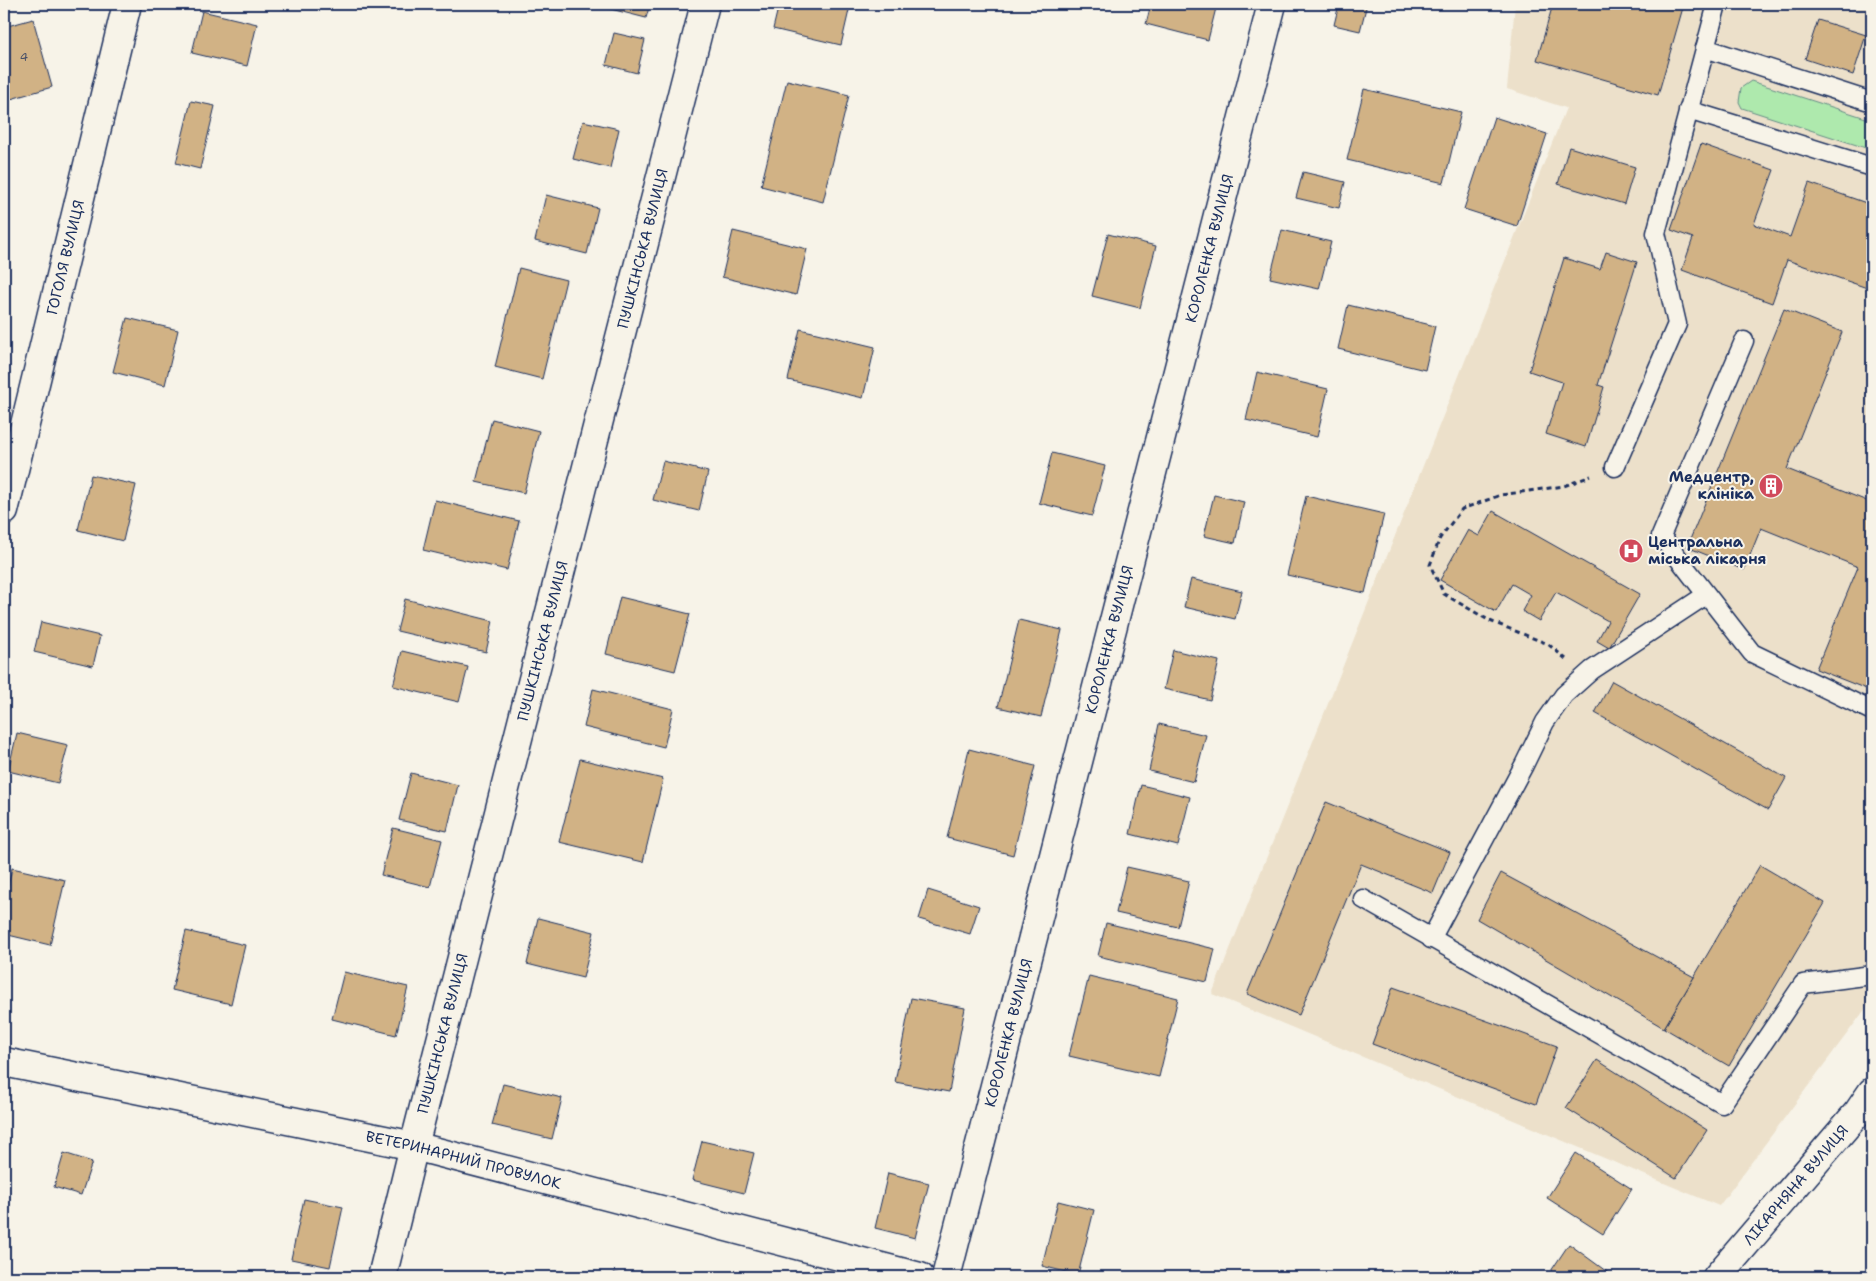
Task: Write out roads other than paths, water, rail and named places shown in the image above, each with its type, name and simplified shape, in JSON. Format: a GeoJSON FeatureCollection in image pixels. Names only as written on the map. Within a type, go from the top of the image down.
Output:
{"type":"FeatureCollection","features":[{"type":"Feature","properties":{"kind":"street","name":"ГОГОЛЯ ВУЛИЦЯ"},"geometry":{"type":"LineString","coordinates":[[4,511],[127,4]]}},
{"type":"Feature","properties":{"kind":"street","name":"ПУШКІНСЬКА ВУЛИЦЯ"},"geometry":{"type":"LineString","coordinates":[[382,1277],[705,4]]}},
{"type":"Feature","properties":{"kind":"street","name":"КОРОЛЕНКА ВУЛИЦЯ"},"geometry":{"type":"LineString","coordinates":[[946,1277],[1272,4]]}},
{"type":"Feature","properties":{"kind":"street","name":"ВЕТЕРИНАРНИЙ ПРОВУЛОК"},"geometry":{"type":"LineString","coordinates":[[4,1062],[414,1146],[920,1277]]}},
{"type":"Feature","properties":{"kind":"street","name":"ЛІКАРНЯНА ВУЛИЦЯ"},"geometry":{"type":"LineString","coordinates":[[1717,1277],[1868,1110]]}},
{"type":"Feature","properties":{"kind":"lane"},"geometry":{"type":"LineString","coordinates":[[1615,467],[1677,324],[1656,233],[1717,4]]}},
{"type":"Feature","properties":{"kind":"lane"},"geometry":{"type":"LineString","coordinates":[[1705,48],[1872,102]]}},
{"type":"Feature","properties":{"kind":"lane"},"geometry":{"type":"LineString","coordinates":[[1688,110],[1872,167]]}},
{"type":"Feature","properties":{"kind":"lane"},"geometry":{"type":"LineString","coordinates":[[1744,342],[1661,536],[1752,653],[1872,711]]}},
{"type":"Feature","properties":{"kind":"lane"},"geometry":{"type":"LineString","coordinates":[[1431,939],[1545,722],[1564,695],[1592,670],[1706,594]]}},
{"type":"Feature","properties":{"kind":"lane"},"geometry":{"type":"LineString","coordinates":[[1363,899],[1722,1104],[1802,984],[1872,975]]}},
{"type":"Feature","properties":{"kind":"place","name":"Медцентр, клініка"},"geometry":{"type":"Point","coordinates":[1771,486]}},
{"type":"Feature","properties":{"kind":"place","name":"Центральна міська лікарня"},"geometry":{"type":"Point","coordinates":[1631,551]}}]}
